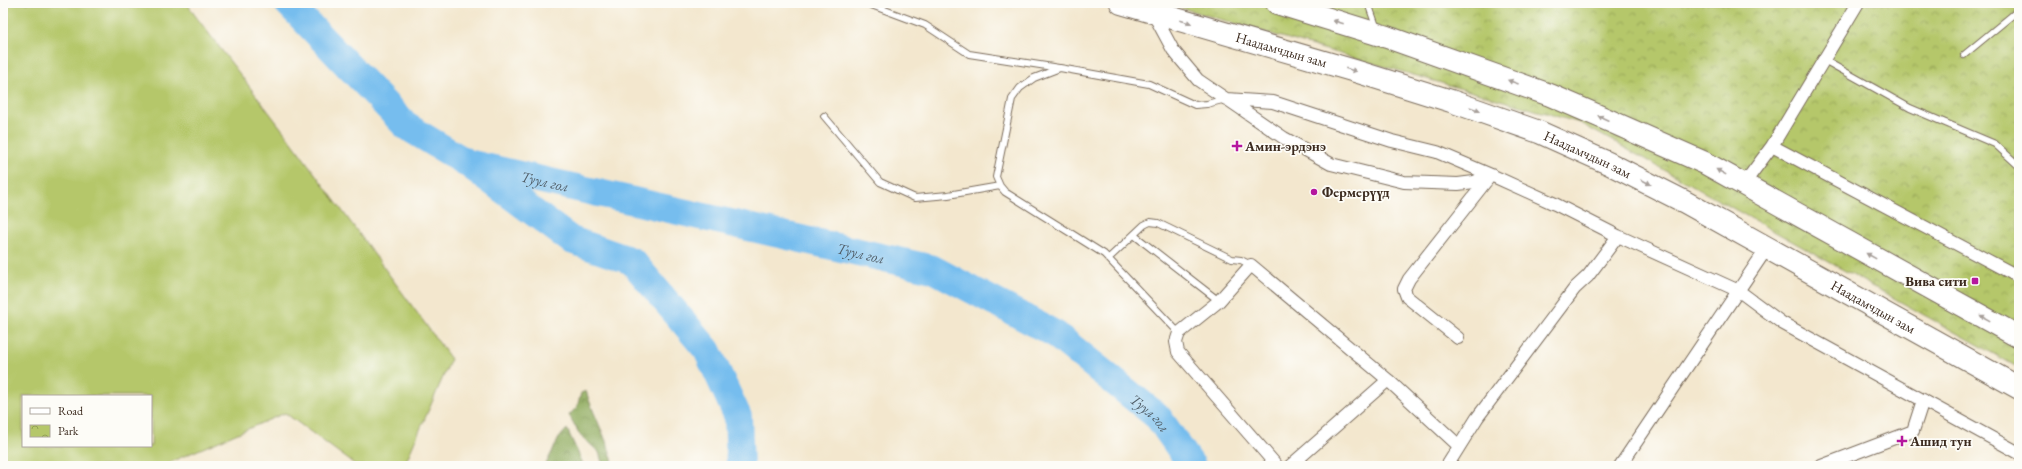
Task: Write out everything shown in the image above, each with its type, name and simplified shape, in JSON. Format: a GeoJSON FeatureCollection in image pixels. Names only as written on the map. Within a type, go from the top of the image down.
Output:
{"type":"FeatureCollection","features":[{"type":"Feature","properties":{"kind":"highway","name":"Наадамчдын зам"},"geometry":{"type":"LineString","coordinates":[[1121,3],[1355,71],[1451,101],[1539,132],[1608,163],[1678,198],[2019,388]]}},
{"type":"Feature","properties":{"kind":"highway"},"geometry":{"type":"LineString","coordinates":[[1277,3],[1379,34],[1550,95],[1705,164],[2019,337]]}},
{"type":"Feature","properties":{"kind":"street"},"geometry":{"type":"LineString","coordinates":[[1743,185],[1772,146],[1858,3]]}},
{"type":"Feature","properties":{"kind":"street"},"geometry":{"type":"LineString","coordinates":[[1153,13],[1173,50],[1198,80],[1284,138],[1331,164],[1404,182],[1458,184],[1474,182],[1491,175]]}},
{"type":"Feature","properties":{"kind":"street"},"geometry":{"type":"LineString","coordinates":[[1226,99],[1273,102],[1392,141],[1437,152],[1491,175],[1555,204],[1618,236],[1739,291],[1782,322],[2019,453]]}},
{"type":"Feature","properties":{"kind":"street"},"geometry":{"type":"LineString","coordinates":[[1772,146],[2019,277]]}},
{"type":"Feature","properties":{"kind":"street"},"geometry":{"type":"LineString","coordinates":[[1458,338],[1407,297],[1404,289],[1409,278],[1491,175]]}},
{"type":"Feature","properties":{"kind":"street"},"geometry":{"type":"LineString","coordinates":[[1446,466],[1477,418],[1542,331],[1575,288],[1588,276],[1618,236]]}},
{"type":"Feature","properties":{"kind":"street"},"geometry":{"type":"LineString","coordinates":[[1620,466],[1767,248]]}},
{"type":"Feature","properties":{"kind":"street"},"geometry":{"type":"LineString","coordinates":[[1278,466],[1178,352],[1176,342],[1179,333],[1219,301],[1252,266],[1388,380],[1459,446]]}},
{"type":"Feature","properties":{"kind":"street"},"geometry":{"type":"LineString","coordinates":[[1290,466],[1388,380]]}},
{"type":"Feature","properties":{"kind":"street"},"geometry":{"type":"LineString","coordinates":[[1821,466],[1913,431],[1923,400]]}},
{"type":"Feature","properties":{"kind":"lane"},"geometry":{"type":"LineString","coordinates":[[866,3],[925,25],[969,54],[1149,84],[1195,106],[1226,99]]}},
{"type":"Feature","properties":{"kind":"lane"},"geometry":{"type":"LineString","coordinates":[[1368,3],[1379,34]]}},
{"type":"Feature","properties":{"kind":"lane"},"geometry":{"type":"LineString","coordinates":[[1964,55],[2014,13],[2019,5]]}},
{"type":"Feature","properties":{"kind":"lane"},"geometry":{"type":"LineString","coordinates":[[1824,60],[1910,108],[1995,144],[2019,166]]}},
{"type":"Feature","properties":{"kind":"lane"},"geometry":{"type":"LineString","coordinates":[[1060,68],[1034,78],[1020,88],[1012,99],[996,177],[1000,186],[1005,192],[1109,258],[1179,333]]}},
{"type":"Feature","properties":{"kind":"lane"},"geometry":{"type":"LineString","coordinates":[[824,116],[880,182],[915,198],[948,196],[1000,186]]}},
{"type":"Feature","properties":{"kind":"lane"},"geometry":{"type":"LineString","coordinates":[[1109,258],[1150,222],[1158,223],[1232,259],[1241,260],[1252,266]]}},
{"type":"Feature","properties":{"kind":"lane"},"geometry":{"type":"LineString","coordinates":[[1134,235],[1219,301]]}},
{"type":"Feature","properties":{"kind":"green space"},"geometry":{"type":"Polygon","coordinates":[[[3,3],[187,3],[294,145],[451,359],[404,466],[357,466],[285,413],[170,462],[170,466],[3,466],[3,3]]]}},
{"type":"Feature","properties":{"kind":"green space"},"geometry":{"type":"Polygon","coordinates":[[[1164,3],[2019,3],[2019,368],[1580,123],[1164,3]]]}},
{"type":"Feature","properties":{"kind":"green space"},"geometry":{"type":"Polygon","coordinates":[[[586,391],[614,466],[603,466],[599,452],[580,435],[569,415],[577,407],[581,393],[586,391]]]}},
{"type":"Feature","properties":{"kind":"green space"},"geometry":{"type":"Polygon","coordinates":[[[567,429],[584,466],[545,466],[559,438],[567,429]]]}},
{"type":"Feature","properties":{"kind":"waterway","name":"Туул гол"},"geometry":{"type":"LineString","coordinates":[[288,3],[406,126],[467,163],[571,240],[632,261],[707,350],[738,417],[740,466]]}},
{"type":"Feature","properties":{"kind":"waterway","name":"Туул гол"},"geometry":{"type":"LineString","coordinates":[[467,163],[933,269],[1055,334],[1158,417],[1192,466]]}},
{"type":"Feature","properties":{"kind":"place","name":"Амин-эрдэнэ"},"geometry":{"type":"Point","coordinates":[1237,146]}},
{"type":"Feature","properties":{"kind":"place","name":"Фермерүүд"},"geometry":{"type":"Point","coordinates":[1314,192]}},
{"type":"Feature","properties":{"kind":"place","name":"Вива сити"},"geometry":{"type":"Point","coordinates":[1975,281]}},
{"type":"Feature","properties":{"kind":"place","name":"Ашид тун"},"geometry":{"type":"Point","coordinates":[1902,441]}}]}
